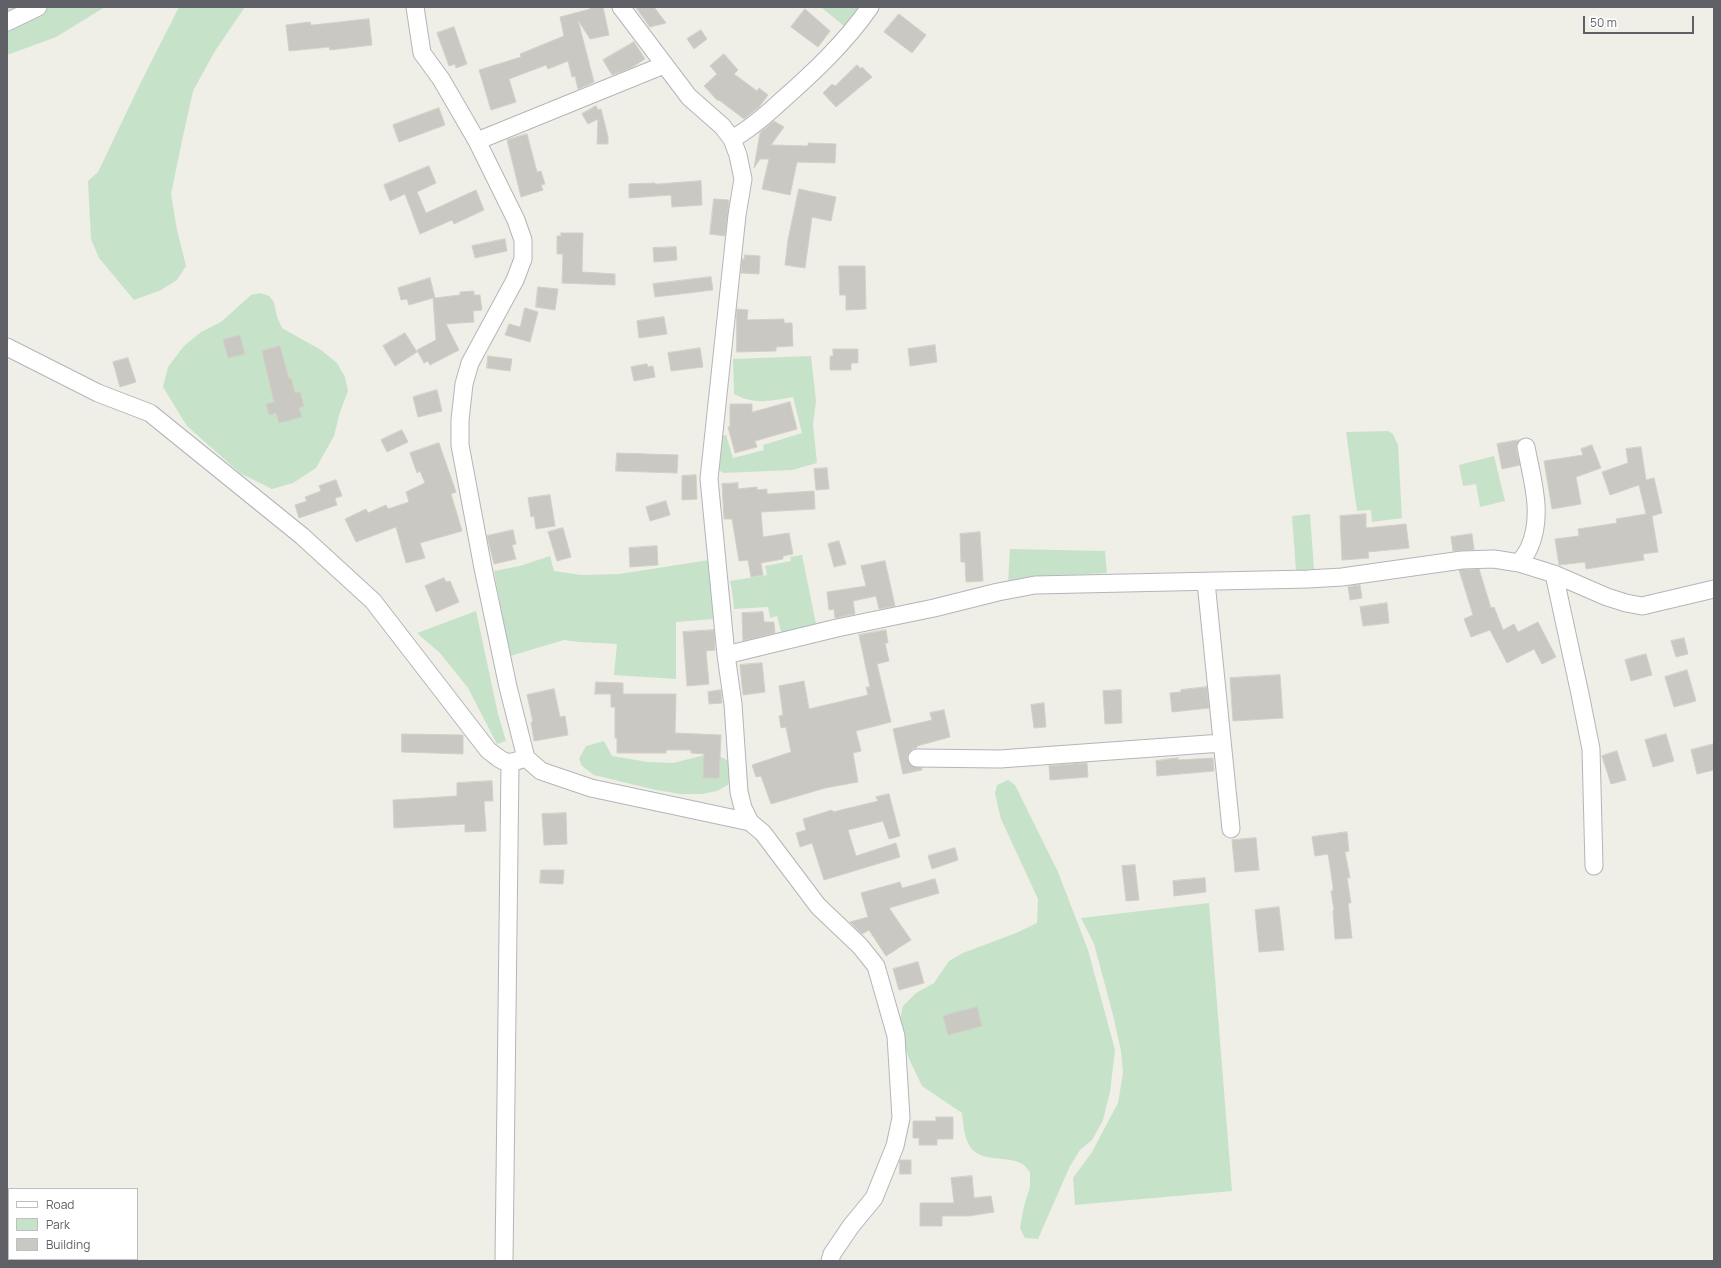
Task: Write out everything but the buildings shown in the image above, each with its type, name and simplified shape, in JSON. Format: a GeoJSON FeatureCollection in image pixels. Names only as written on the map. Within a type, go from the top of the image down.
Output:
{"type":"FeatureCollection","features":[{"type":"Feature","properties":{"kind":"street"},"geometry":{"type":"LineString","coordinates":[[7,22],[38,7]]}},
{"type":"Feature","properties":{"kind":"street"},"geometry":{"type":"LineString","coordinates":[[415,7],[422,53],[441,79],[477,141],[516,220],[523,240],[523,260],[515,280],[470,363],[464,384],[460,420],[460,445],[483,568],[508,687],[518,761],[504,1261]]}},
{"type":"Feature","properties":{"kind":"street"},"geometry":{"type":"LineString","coordinates":[[620,7],[689,97],[722,126],[732,139],[738,155],[743,179],[737,215],[709,479],[726,655],[733,704],[739,792],[743,808],[750,822],[763,833],[818,906],[860,946],[876,966],[896,1036],[901,1118],[895,1146],[874,1198],[851,1226],[832,1254],[830,1261]]}},
{"type":"Feature","properties":{"kind":"street"},"geometry":{"type":"LineString","coordinates":[[732,139],[747,131],[812,74],[854,30],[870,7]]}},
{"type":"Feature","properties":{"kind":"street"},"geometry":{"type":"LineString","coordinates":[[477,141],[664,65]]}},
{"type":"Feature","properties":{"kind":"street"},"geometry":{"type":"LineString","coordinates":[[7,347],[98,393],[150,414],[302,536],[373,601],[488,750],[501,760],[518,761],[541,771],[591,788],[750,822]]}},
{"type":"Feature","properties":{"kind":"street"},"geometry":{"type":"LineString","coordinates":[[1520,563],[1529,548],[1536,522],[1537,508],[1526,447]]}},
{"type":"Feature","properties":{"kind":"street"},"geometry":{"type":"LineString","coordinates":[[726,655],[837,628],[1035,585],[1206,582],[1342,577],[1462,560],[1494,559],[1520,563],[1554,574],[1607,597],[1642,606],[1714,588]]}},
{"type":"Feature","properties":{"kind":"street"},"geometry":{"type":"LineString","coordinates":[[1554,574],[1580,694],[1590,749],[1594,866]]}},
{"type":"Feature","properties":{"kind":"street"},"geometry":{"type":"LineString","coordinates":[[1206,582],[1231,829]]}},
{"type":"Feature","properties":{"kind":"street"},"geometry":{"type":"LineString","coordinates":[[917,758],[1000,759],[1222,743]]}},
{"type":"Feature","properties":{"kind":"green space"},"geometry":{"type":"Polygon","coordinates":[[[7,7],[105,7],[56,37],[7,55],[7,7]]]}},
{"type":"Feature","properties":{"kind":"green space"},"geometry":{"type":"Polygon","coordinates":[[[179,7],[245,7],[215,51],[193,91],[171,194],[177,230],[186,266],[177,280],[161,290],[134,300],[99,258],[91,239],[88,181],[98,172],[179,7]]]}},
{"type":"Feature","properties":{"kind":"green space"},"geometry":{"type":"Polygon","coordinates":[[[821,7],[859,7],[844,26],[821,7]]]}},
{"type":"Feature","properties":{"kind":"green space"},"geometry":{"type":"Polygon","coordinates":[[[260,293],[269,296],[274,302],[277,317],[282,328],[321,350],[337,363],[345,377],[348,391],[340,412],[334,436],[316,468],[293,483],[272,489],[240,473],[187,426],[163,387],[168,367],[184,346],[201,332],[221,322],[251,295],[260,293]]]}},
{"type":"Feature","properties":{"kind":"green space"},"geometry":{"type":"Polygon","coordinates":[[[811,356],[816,401],[813,424],[817,463],[792,470],[724,473],[718,470],[717,436],[726,435],[733,458],[764,450],[763,445],[802,433],[793,397],[770,401],[756,401],[734,394],[733,359],[811,356]]]}},
{"type":"Feature","properties":{"kind":"green space"},"geometry":{"type":"Polygon","coordinates":[[[1388,431],[1393,434],[1398,445],[1402,518],[1372,522],[1371,510],[1357,511],[1346,432],[1388,431]]]}},
{"type":"Feature","properties":{"kind":"green space"},"geometry":{"type":"Polygon","coordinates":[[[1494,456],[1505,501],[1480,507],[1476,484],[1463,486],[1459,465],[1494,456]]]}},
{"type":"Feature","properties":{"kind":"green space"},"geometry":{"type":"Polygon","coordinates":[[[1310,514],[1314,569],[1296,571],[1292,516],[1310,514]]]}},
{"type":"Feature","properties":{"kind":"green space"},"geometry":{"type":"Polygon","coordinates":[[[1010,549],[1105,551],[1107,573],[1039,577],[1008,583],[1010,549]]]}},
{"type":"Feature","properties":{"kind":"green space"},"geometry":{"type":"Polygon","coordinates":[[[802,555],[816,624],[782,635],[777,616],[770,618],[768,607],[734,609],[730,581],[767,575],[765,566],[791,561],[790,557],[802,555]]]}},
{"type":"Feature","properties":{"kind":"green space"},"geometry":{"type":"Polygon","coordinates":[[[550,556],[554,571],[582,575],[619,574],[709,560],[713,619],[676,622],[676,679],[614,675],[617,644],[564,640],[510,656],[494,571],[520,566],[550,556]]]}},
{"type":"Feature","properties":{"kind":"green space"},"geometry":{"type":"Polygon","coordinates":[[[476,611],[498,714],[506,741],[497,744],[468,688],[440,653],[417,633],[476,611]]]}},
{"type":"Feature","properties":{"kind":"green space"},"geometry":{"type":"Polygon","coordinates":[[[604,741],[612,756],[648,762],[673,763],[713,753],[729,761],[732,772],[728,785],[717,791],[702,794],[680,794],[656,790],[594,775],[582,766],[579,759],[586,746],[604,741]]]}},
{"type":"Feature","properties":{"kind":"green space"},"geometry":{"type":"Polygon","coordinates":[[[1008,780],[1015,785],[1058,872],[1088,950],[1115,1050],[1110,1092],[1103,1120],[1092,1140],[1080,1150],[1070,1166],[1038,1239],[1025,1238],[1020,1228],[1024,1206],[1030,1187],[1030,1172],[1024,1165],[1017,1162],[978,1154],[972,1149],[966,1138],[962,1113],[922,1086],[910,1061],[898,1027],[903,1006],[916,993],[934,983],[949,961],[963,953],[1016,933],[1037,923],[1038,899],[1001,819],[995,794],[997,785],[1008,780]]]}},
{"type":"Feature","properties":{"kind":"green space"},"geometry":{"type":"Polygon","coordinates":[[[1209,903],[1232,1191],[1075,1205],[1073,1178],[1092,1152],[1118,1103],[1123,1073],[1121,1051],[1113,1015],[1094,944],[1081,918],[1209,903]]]}}]}
